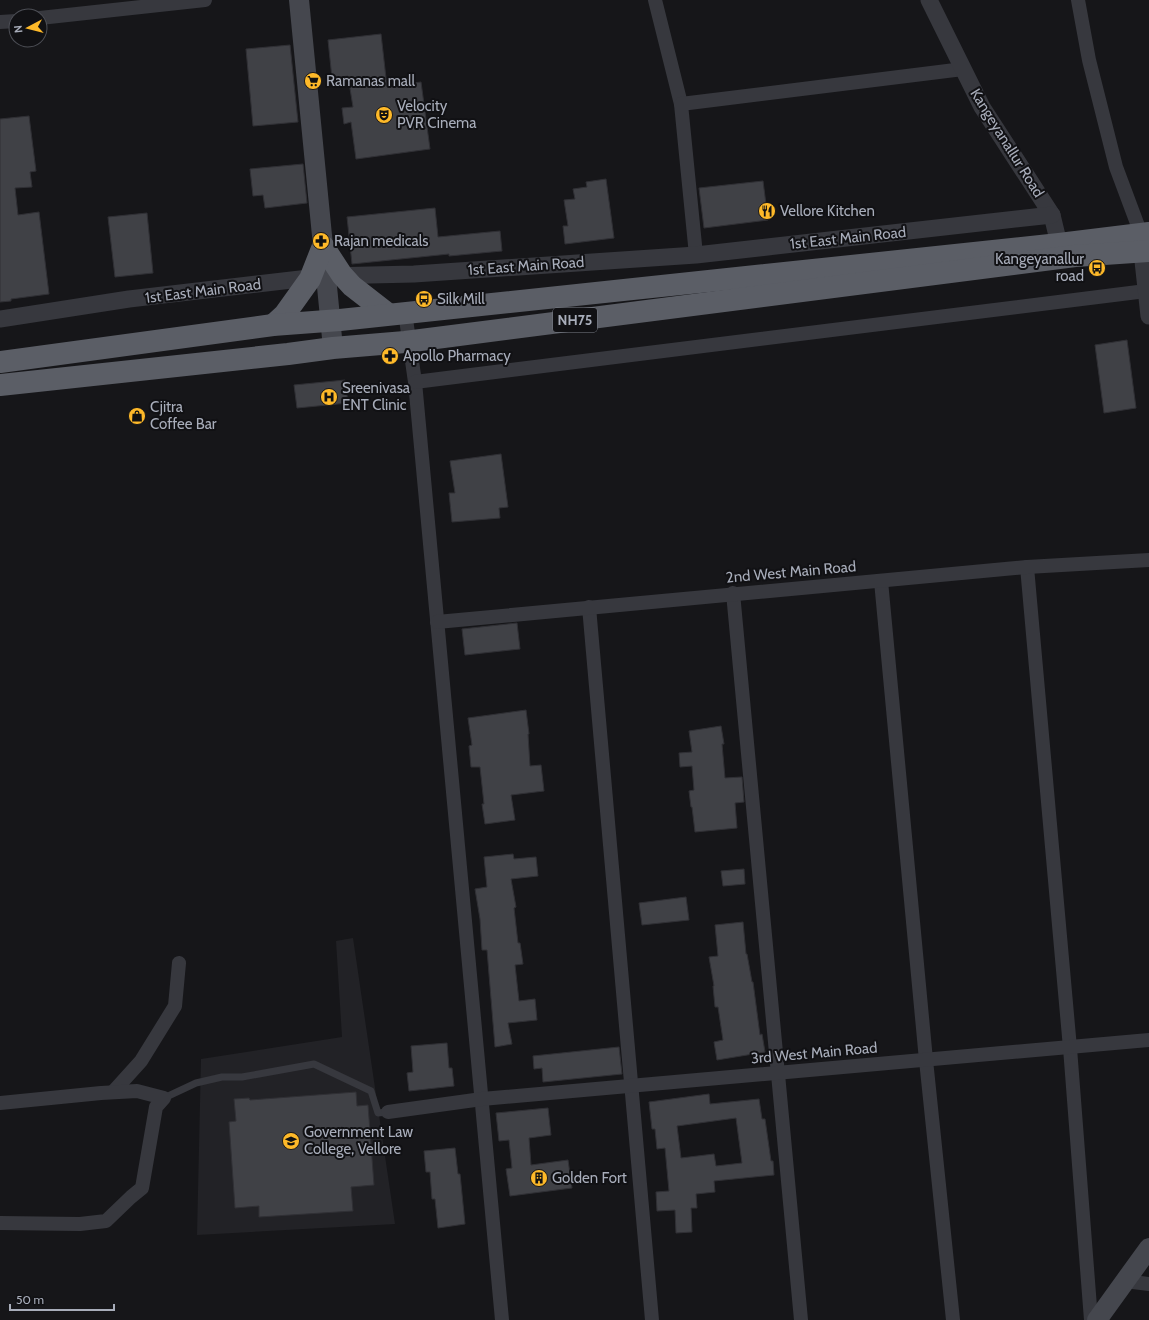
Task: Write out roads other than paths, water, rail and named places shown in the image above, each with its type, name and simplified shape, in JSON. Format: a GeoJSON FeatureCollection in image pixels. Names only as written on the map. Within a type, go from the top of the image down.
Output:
{"type":"FeatureCollection","features":[{"type":"Feature","properties":{"kind":"highway","name":"NH75"},"geometry":{"type":"LineString","coordinates":[[0,362],[273,325],[1145,242]]}},
{"type":"Feature","properties":{"kind":"highway","name":"NH75"},"geometry":{"type":"LineString","coordinates":[[0,385],[338,348],[410,342],[1060,251]]}},
{"type":"Feature","properties":{"kind":"highway"},"geometry":{"type":"LineString","coordinates":[[273,325],[328,269],[352,286],[397,313]]}},
{"type":"Feature","properties":{"kind":"main road"},"geometry":{"type":"LineString","coordinates":[[299,0],[338,348]]}},
{"type":"Feature","properties":{"kind":"main road"},"geometry":{"type":"LineString","coordinates":[[307,0],[328,269]]}},
{"type":"Feature","properties":{"kind":"main road"},"geometry":{"type":"LineString","coordinates":[[1097,1320],[1149,1248]]}},
{"type":"Feature","properties":{"kind":"street"},"geometry":{"type":"LineString","coordinates":[[48,16],[95,7],[205,0]]}},
{"type":"Feature","properties":{"kind":"street"},"geometry":{"type":"LineString","coordinates":[[655,0],[682,104],[696,255]]}},
{"type":"Feature","properties":{"kind":"street","name":"Kangeyanallur Road"},"geometry":{"type":"LineString","coordinates":[[929,0],[982,107],[1052,215],[1060,251]]}},
{"type":"Feature","properties":{"kind":"street"},"geometry":{"type":"LineString","coordinates":[[1078,0],[1089,60],[1116,167],[1145,242],[1146,291],[1149,316]]}},
{"type":"Feature","properties":{"kind":"street"},"geometry":{"type":"LineString","coordinates":[[682,104],[963,69]]}},
{"type":"Feature","properties":{"kind":"street","name":"1st East Main Road"},"geometry":{"type":"LineString","coordinates":[[0,319],[328,269],[414,274],[696,255],[1052,215]]}},
{"type":"Feature","properties":{"kind":"street"},"geometry":{"type":"LineString","coordinates":[[415,382],[1146,291]]}},
{"type":"Feature","properties":{"kind":"street"},"geometry":{"type":"LineString","coordinates":[[397,313],[410,342],[415,382],[502,1320]]}},
{"type":"Feature","properties":{"kind":"street","name":"2nd West Main Road"},"geometry":{"type":"LineString","coordinates":[[437,622],[733,593],[1027,567],[1149,560]]}},
{"type":"Feature","properties":{"kind":"street"},"geometry":{"type":"LineString","coordinates":[[1027,567],[1070,1048],[1091,1320]]}},
{"type":"Feature","properties":{"kind":"street"},"geometry":{"type":"LineString","coordinates":[[881,581],[926,1060],[953,1320]]}},
{"type":"Feature","properties":{"kind":"street"},"geometry":{"type":"LineString","coordinates":[[733,593],[801,1320]]}},
{"type":"Feature","properties":{"kind":"street"},"geometry":{"type":"LineString","coordinates":[[589,607],[652,1320]]}},
{"type":"Feature","properties":{"kind":"street"},"geometry":{"type":"LineString","coordinates":[[113,1092],[141,1061],[175,1006],[179,963]]}},
{"type":"Feature","properties":{"kind":"street","name":"3rd West Main Road"},"geometry":{"type":"LineString","coordinates":[[388,1112],[482,1099],[1149,1040]]}},
{"type":"Feature","properties":{"kind":"street"},"geometry":{"type":"LineString","coordinates":[[0,1104],[113,1092],[137,1091],[164,1098],[156,1107],[142,1188],[106,1221],[80,1224],[0,1223]]}},
{"type":"Feature","properties":{"kind":"street"},"geometry":{"type":"LineString","coordinates":[[1126,1281],[1149,1284]]}},
{"type":"Feature","properties":{"kind":"lane"},"geometry":{"type":"LineString","coordinates":[[164,1098],[196,1083],[222,1077],[242,1077],[314,1064],[371,1091],[378,1113],[388,1112]]}},
{"type":"Feature","properties":{"kind":"place","name":"Ramanas mall"},"geometry":{"type":"Point","coordinates":[313,81]}},
{"type":"Feature","properties":{"kind":"place","name":"Velocity PVR Cinema"},"geometry":{"type":"Point","coordinates":[384,115]}},
{"type":"Feature","properties":{"kind":"place","name":"Vellore Kitchen"},"geometry":{"type":"Point","coordinates":[767,211]}},
{"type":"Feature","properties":{"kind":"place","name":"Rajan medicals"},"geometry":{"type":"Point","coordinates":[321,241]}},
{"type":"Feature","properties":{"kind":"place","name":"Kangeyanallur road"},"geometry":{"type":"Point","coordinates":[1097,268]}},
{"type":"Feature","properties":{"kind":"place","name":"Silk Mill"},"geometry":{"type":"Point","coordinates":[424,299]}},
{"type":"Feature","properties":{"kind":"place","name":"Apollo Pharmacy"},"geometry":{"type":"Point","coordinates":[390,356]}},
{"type":"Feature","properties":{"kind":"place","name":"Sreenivasa ENT Clinic"},"geometry":{"type":"Point","coordinates":[329,397]}},
{"type":"Feature","properties":{"kind":"place","name":"Cjitra Coffee Bar"},"geometry":{"type":"Point","coordinates":[137,416]}},
{"type":"Feature","properties":{"kind":"place","name":"Government Law College, Vellore"},"geometry":{"type":"Point","coordinates":[291,1141]}},
{"type":"Feature","properties":{"kind":"place","name":"Golden Fort"},"geometry":{"type":"Point","coordinates":[539,1178]}}]}
